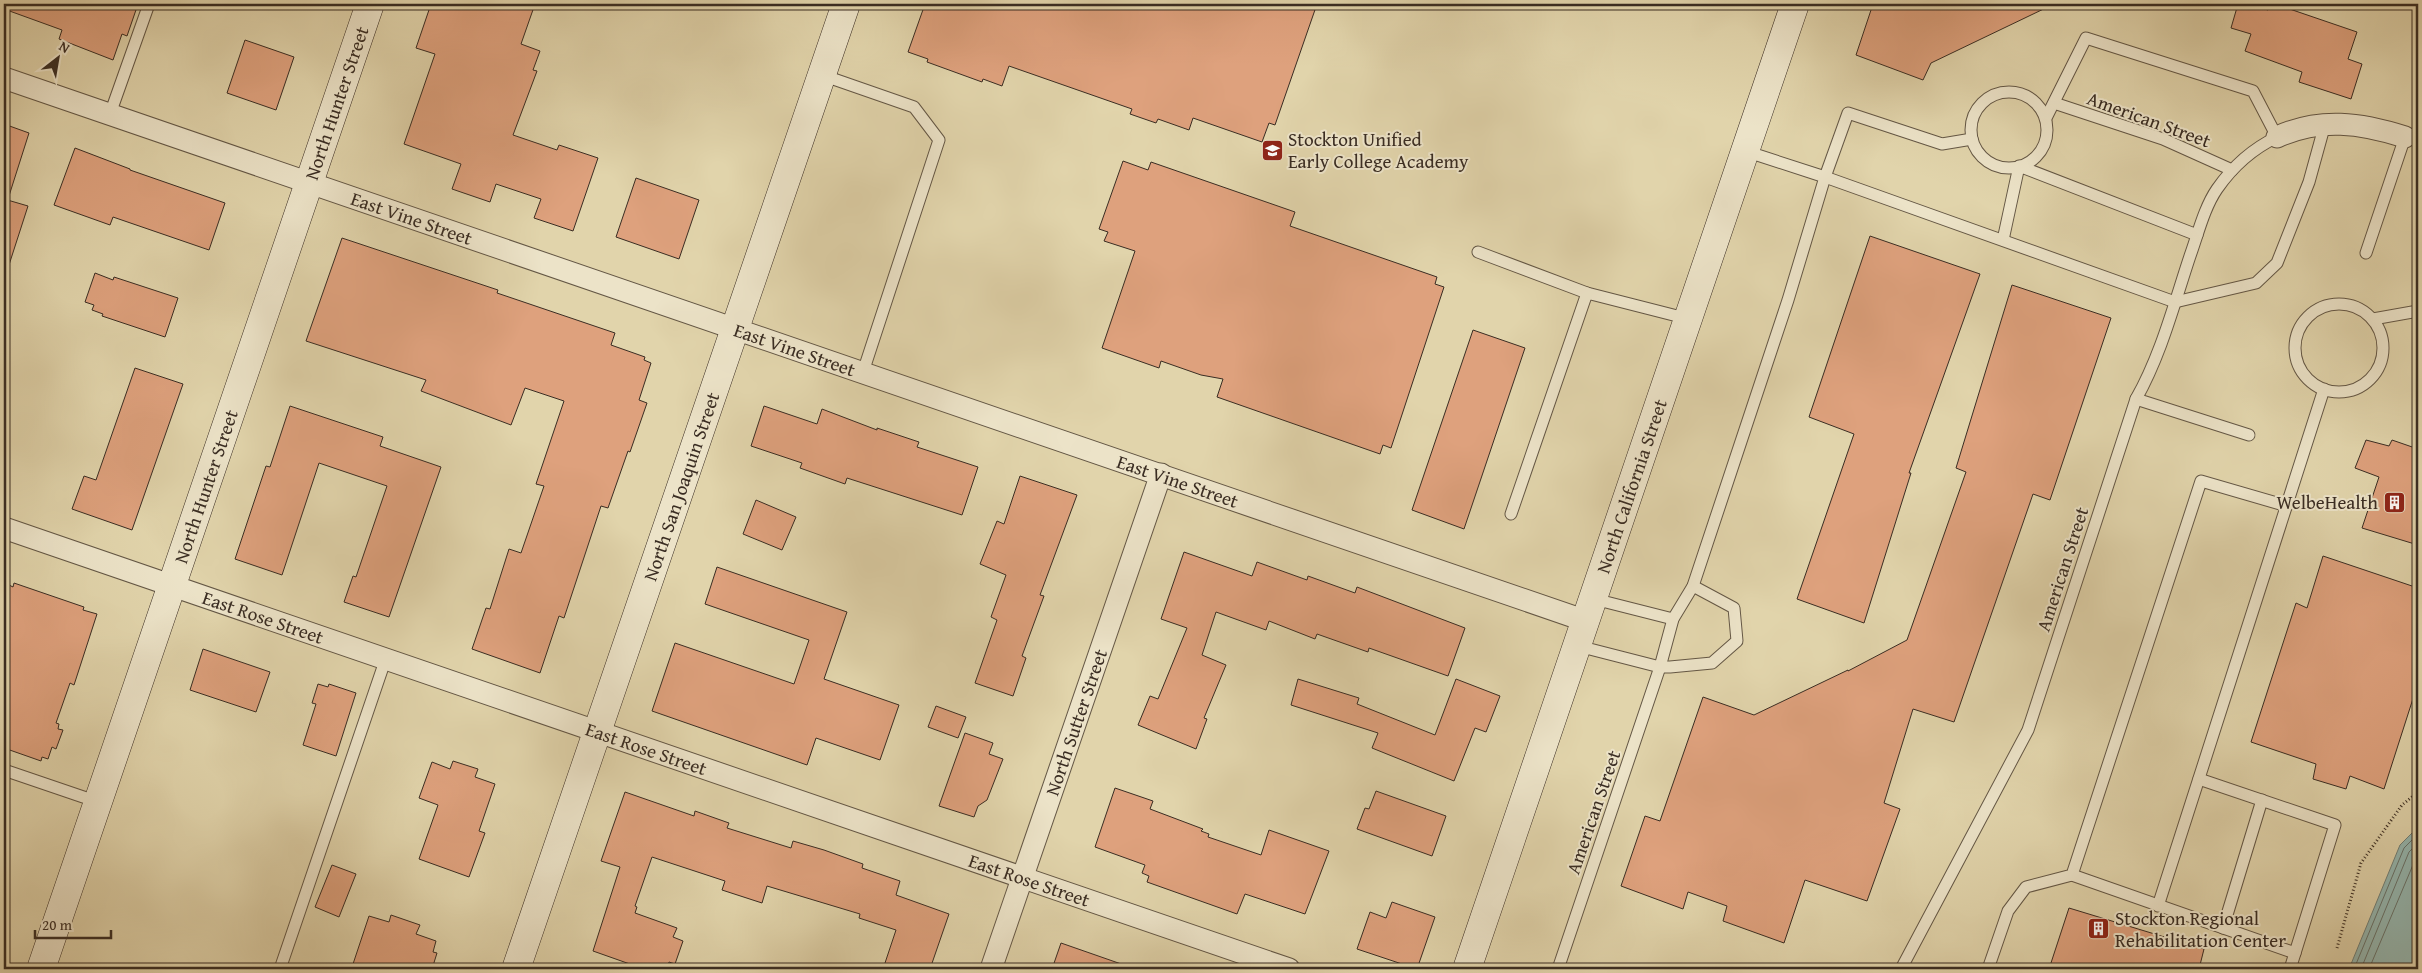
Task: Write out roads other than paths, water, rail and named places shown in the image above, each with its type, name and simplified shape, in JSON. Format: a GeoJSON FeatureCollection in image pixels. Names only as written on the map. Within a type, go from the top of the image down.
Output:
{"type":"FeatureCollection","features":[{"type":"Feature","properties":{"kind":"street","name":"North Hunter Street"},"geometry":{"type":"LineString","coordinates":[[41,969],[370,4]]}},
{"type":"Feature","properties":{"kind":"street","name":"North San Joaquin Street"},"geometry":{"type":"LineString","coordinates":[[516,969],[846,4]]}},
{"type":"Feature","properties":{"kind":"street","name":"North California Street"},"geometry":{"type":"LineString","coordinates":[[1467,969],[1795,4]]}},
{"type":"Feature","properties":{"kind":"street","name":"East Vine Street"},"geometry":{"type":"LineString","coordinates":[[4,78],[1161,474],[1586,622]]}},
{"type":"Feature","properties":{"kind":"street"},"geometry":{"type":"LineString","coordinates":[[2277,137],[2311,126],[2325,124],[2353,124],[2405,137]]}},
{"type":"Feature","properties":{"kind":"street","name":"North Sutter Street"},"geometry":{"type":"LineString","coordinates":[[991,969],[1161,474]]}},
{"type":"Feature","properties":{"kind":"street","name":"East Rose Street"},"geometry":{"type":"LineString","coordinates":[[4,528],[1023,877],[1251,963],[1289,969]]}},
{"type":"Feature","properties":{"kind":"lane"},"geometry":{"type":"LineString","coordinates":[[110,114],[149,4]]}},
{"type":"Feature","properties":{"kind":"lane"},"geometry":{"type":"LineString","coordinates":[[2046,118],[2086,38],[2253,91],[2277,137]]}},
{"type":"Feature","properties":{"kind":"lane"},"geometry":{"type":"LineString","coordinates":[[822,74],[914,107],[939,140],[863,372]]}},
{"type":"Feature","properties":{"kind":"lane"},"geometry":{"type":"LineString","coordinates":[[2004,92],[2018,92],[2030,98],[2040,106],[2046,118],[2048,130],[2040,153],[2031,161],[2019,166],[2007,168],[1995,165],[1985,159],[1977,150],[1972,138],[1971,126],[1974,115],[1981,104],[1992,96],[2004,92]]}},
{"type":"Feature","properties":{"kind":"lane","name":"American Street"},"geometry":{"type":"LineString","coordinates":[[2054,103],[2163,140],[2232,170]]}},
{"type":"Feature","properties":{"kind":"lane","name":"American Street"},"geometry":{"type":"LineString","coordinates":[[1558,969],[1660,667],[1674,619],[1693,586],[1788,300],[1825,177],[1848,113],[1942,144],[1972,138]]}},
{"type":"Feature","properties":{"kind":"lane"},"geometry":{"type":"LineString","coordinates":[[1745,151],[1825,177],[2174,302],[2256,283],[2277,263],[2309,182],[2325,124]]}},
{"type":"Feature","properties":{"kind":"lane","name":"American Street"},"geometry":{"type":"LineString","coordinates":[[1901,969],[2028,730],[2136,399],[2151,373],[2197,235],[2216,190],[2245,156],[2277,137]]}},
{"type":"Feature","properties":{"kind":"lane"},"geometry":{"type":"LineString","coordinates":[[2366,254],[2405,137]]}},
{"type":"Feature","properties":{"kind":"lane"},"geometry":{"type":"LineString","coordinates":[[2019,166],[2197,235]]}},
{"type":"Feature","properties":{"kind":"lane"},"geometry":{"type":"LineString","coordinates":[[2003,240],[2019,166]]}},
{"type":"Feature","properties":{"kind":"lane"},"geometry":{"type":"LineString","coordinates":[[1478,252],[1587,294],[1689,319]]}},
{"type":"Feature","properties":{"kind":"lane"},"geometry":{"type":"LineString","coordinates":[[1510,514],[1587,294]]}},
{"type":"Feature","properties":{"kind":"lane"},"geometry":{"type":"LineString","coordinates":[[2334,304],[2349,304],[2362,310],[2373,319],[2380,331],[2384,345],[2382,360],[2376,372],[2366,383],[2354,390],[2339,392],[2324,389],[2311,382],[2302,371],[2296,357],[2295,342],[2299,328],[2308,316],[2320,308],[2334,304]]}},
{"type":"Feature","properties":{"kind":"lane"},"geometry":{"type":"LineString","coordinates":[[2373,319],[2418,311]]}},
{"type":"Feature","properties":{"kind":"lane"},"geometry":{"type":"LineString","coordinates":[[2158,906],[2324,389]]}},
{"type":"Feature","properties":{"kind":"lane"},"geometry":{"type":"LineString","coordinates":[[2136,399],[2249,435]]}},
{"type":"Feature","properties":{"kind":"lane"},"geometry":{"type":"LineString","coordinates":[[2072,875],[2201,481],[2287,506]]}},
{"type":"Feature","properties":{"kind":"lane"},"geometry":{"type":"LineString","coordinates":[[1586,622],[1660,667],[1712,663],[1737,641],[1734,608],[1693,586]]}},
{"type":"Feature","properties":{"kind":"lane"},"geometry":{"type":"LineString","coordinates":[[1586,622],[1674,619]]}},
{"type":"Feature","properties":{"kind":"lane"},"geometry":{"type":"LineString","coordinates":[[280,969],[386,658]]}},
{"type":"Feature","properties":{"kind":"lane"},"geometry":{"type":"LineString","coordinates":[[4,770],[98,802]]}},
{"type":"Feature","properties":{"kind":"lane"},"geometry":{"type":"LineString","coordinates":[[2199,779],[2335,825],[2290,969]]}},
{"type":"Feature","properties":{"kind":"lane"},"geometry":{"type":"LineString","coordinates":[[2223,928],[2262,800]]}},
{"type":"Feature","properties":{"kind":"lane"},"geometry":{"type":"LineString","coordinates":[[1988,969],[2008,910],[2026,887],[2072,875],[2295,953]]}},
{"type":"Feature","properties":{"kind":"water"},"geometry":{"type":"Polygon","coordinates":[[[2418,827],[2418,969],[2349,969],[2400,845],[2418,827]]]}},
{"type":"Feature","properties":{"kind":"place","name":"Stockton Unified Early College Academy"},"geometry":{"type":"Point","coordinates":[1272,150]}},
{"type":"Feature","properties":{"kind":"place","name":"WelbeHealth"},"geometry":{"type":"Point","coordinates":[2394,502]}},
{"type":"Feature","properties":{"kind":"place","name":"Stockton Regional Rehabilitation Center"},"geometry":{"type":"Point","coordinates":[2099,929]}}]}
